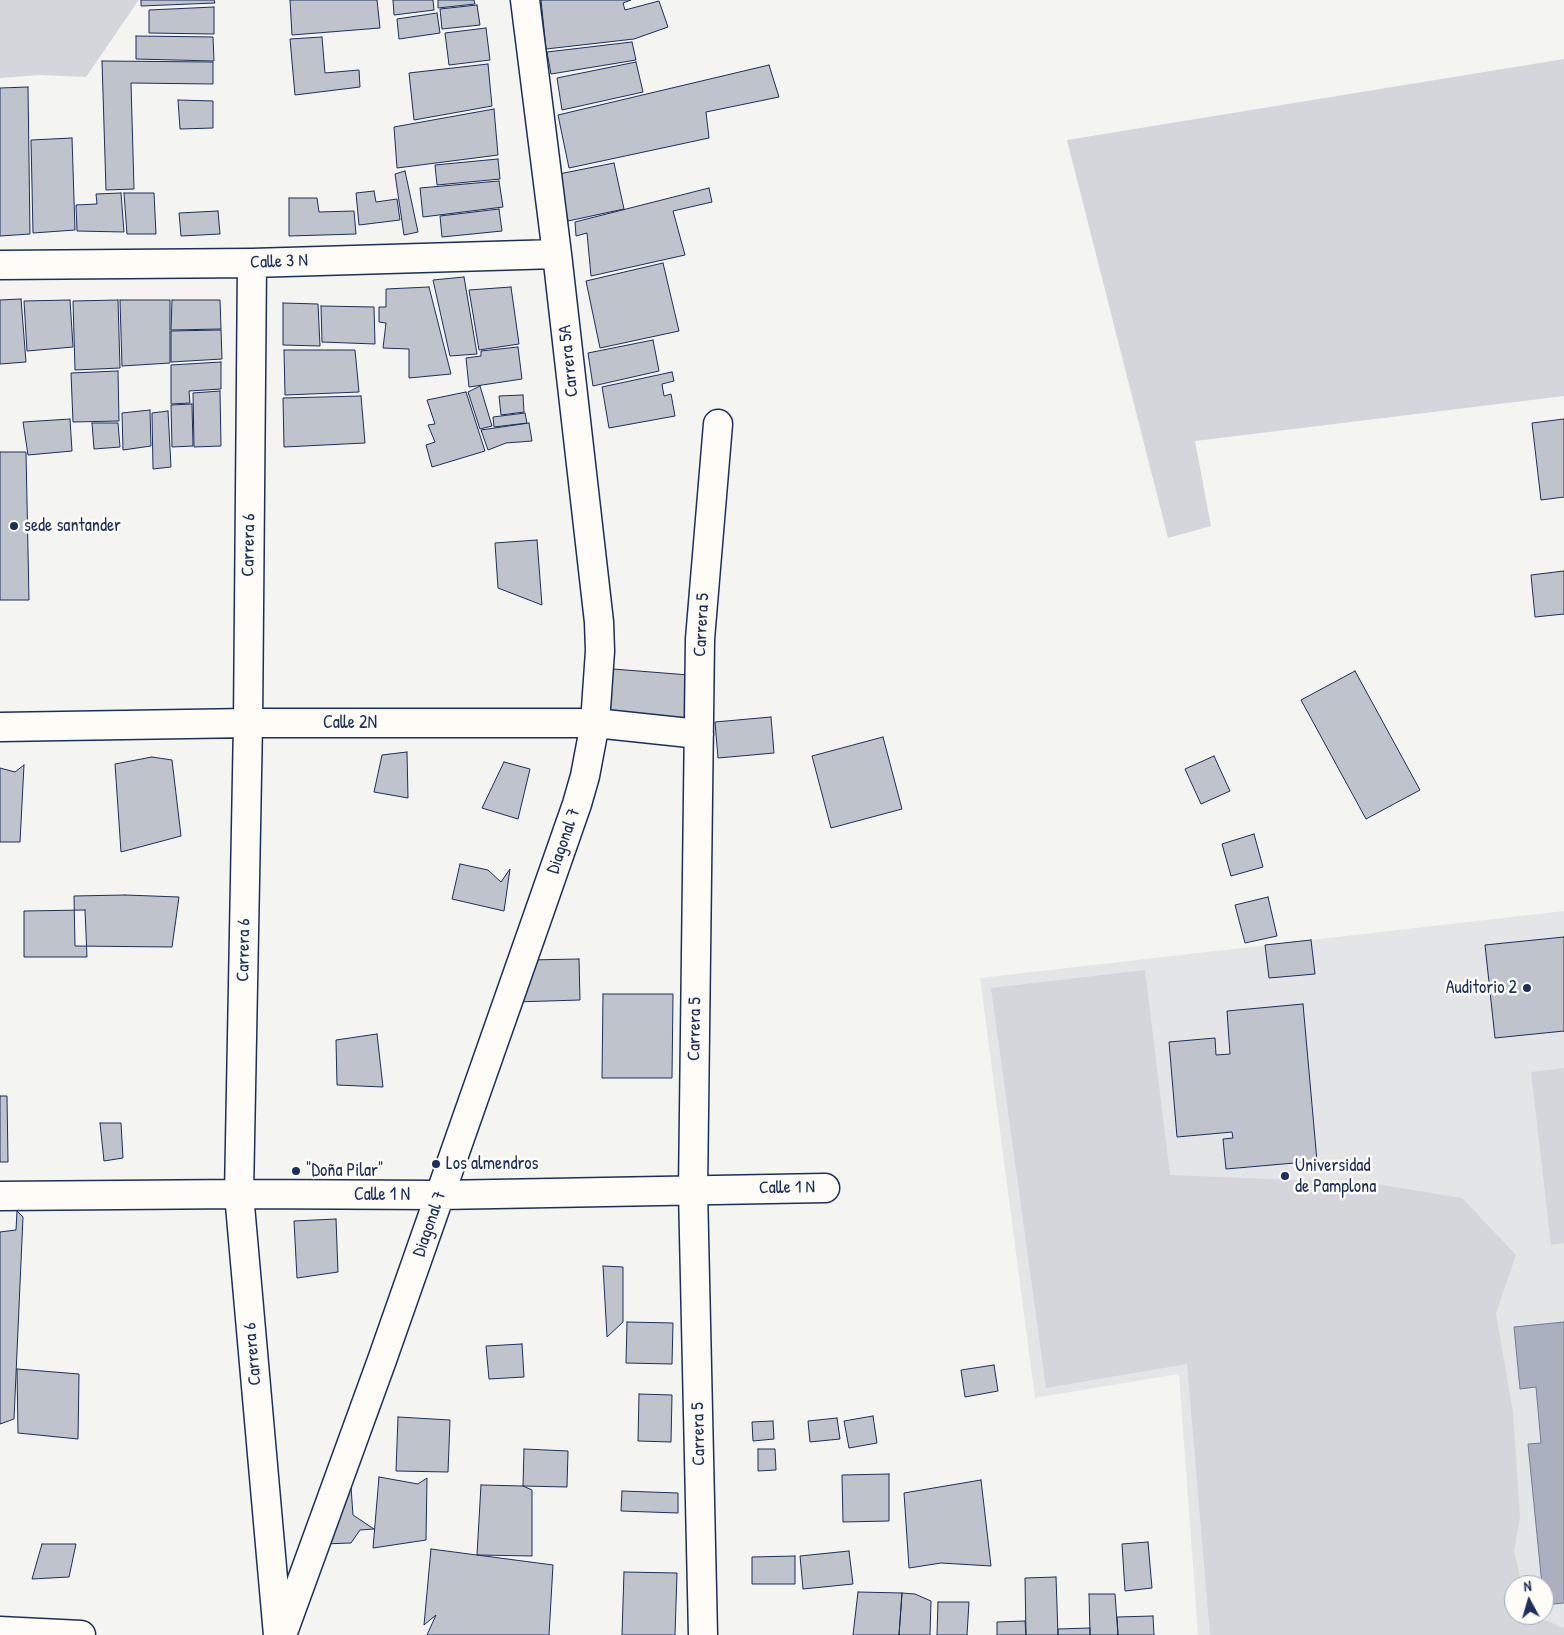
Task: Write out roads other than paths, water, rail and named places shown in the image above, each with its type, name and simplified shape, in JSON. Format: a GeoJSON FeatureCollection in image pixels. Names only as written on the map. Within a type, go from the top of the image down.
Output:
{"type":"FeatureCollection","features":[{"type":"Feature","properties":{"kind":"street","name":"Carrera 5A"},"geometry":{"type":"LineString","coordinates":[[525,0],[557,254],[599,622],[600,651],[595,723]]}},
{"type":"Feature","properties":{"kind":"street","name":"Calle 3 N"},"geometry":{"type":"LineString","coordinates":[[0,265],[252,263],[557,254]]}},
{"type":"Feature","properties":{"kind":"street","name":"Carrera 6"},"geometry":{"type":"LineString","coordinates":[[252,263],[248,723],[239,1194],[278,1635]]}},
{"type":"Feature","properties":{"kind":"street","name":"Carrera 5"},"geometry":{"type":"LineString","coordinates":[[704,1635],[693,1190],[700,639],[718,424]]}},
{"type":"Feature","properties":{"kind":"street","name":"Calle 2N"},"geometry":{"type":"LineString","coordinates":[[0,728],[248,723],[595,723],[699,734]]}},
{"type":"Feature","properties":{"kind":"street","name":"Diagonal 7"},"geometry":{"type":"LineString","coordinates":[[282,1635],[440,1195],[577,804],[585,776],[595,723]]}},
{"type":"Feature","properties":{"kind":"street","name":"Calle 1 N"},"geometry":{"type":"LineString","coordinates":[[0,1196],[440,1195],[825,1188]]}},
{"type":"Feature","properties":{"kind":"street"},"geometry":{"type":"LineString","coordinates":[[0,1631],[81,1635]]}},
{"type":"Feature","properties":{"kind":"water"},"geometry":{"type":"Polygon","coordinates":[[[1564,1322],[1564,1603],[1554,1604],[1554,1575],[1541,1575],[1528,1444],[1541,1443],[1536,1387],[1520,1389],[1514,1327],[1564,1322]]]}},
{"type":"Feature","properties":{"kind":"place","name":"sede santander"},"geometry":{"type":"Point","coordinates":[14,526]}},
{"type":"Feature","properties":{"kind":"place","name":"Auditorio 2"},"geometry":{"type":"Point","coordinates":[1527,988]}},
{"type":"Feature","properties":{"kind":"place","name":"Los almendros"},"geometry":{"type":"Point","coordinates":[436,1164]}},
{"type":"Feature","properties":{"kind":"place","name":"\"Doña Pilar\""},"geometry":{"type":"Point","coordinates":[296,1171]}},
{"type":"Feature","properties":{"kind":"place","name":"Universidad de Pamplona"},"geometry":{"type":"Point","coordinates":[1285,1176]}}]}
